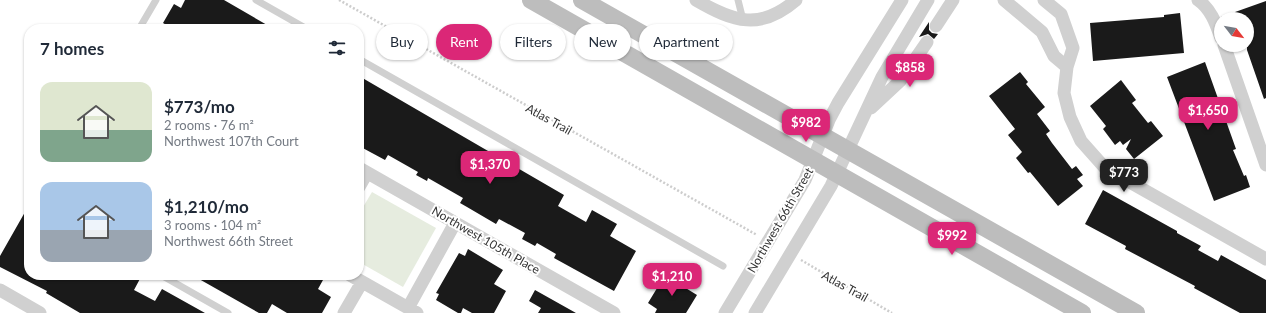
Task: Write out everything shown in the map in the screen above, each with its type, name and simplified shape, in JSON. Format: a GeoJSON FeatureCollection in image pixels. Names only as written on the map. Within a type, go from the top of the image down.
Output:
{"type":"FeatureCollection","features":[{"type":"Feature","properties":{"kind":"main road"},"geometry":{"type":"LineString","coordinates":[[531,0],[1082,313]]}},
{"type":"Feature","properties":{"kind":"main road"},"geometry":{"type":"LineString","coordinates":[[582,0],[1136,313]]}},
{"type":"Feature","properties":{"kind":"street"},"geometry":{"type":"LineString","coordinates":[[696,0],[722,15],[742,20],[762,20],[784,11],[796,0]]}},
{"type":"Feature","properties":{"kind":"street","name":"Northwest 66th Street"},"geometry":{"type":"LineString","coordinates":[[725,313],[805,180],[838,103],[902,0]]}},
{"type":"Feature","properties":{"kind":"street"},"geometry":{"type":"LineString","coordinates":[[936,26],[953,0]]}},
{"type":"Feature","properties":{"kind":"street"},"geometry":{"type":"LineString","coordinates":[[1004,0],[1042,32],[1054,56],[1067,67]]}},
{"type":"Feature","properties":{"kind":"street"},"geometry":{"type":"LineString","coordinates":[[1044,0],[1061,14],[1074,48],[1067,67],[1064,93],[1070,117],[1081,141],[1105,168],[1264,254]]}},
{"type":"Feature","properties":{"kind":"street"},"geometry":{"type":"LineString","coordinates":[[1198,0],[1205,5],[1214,21]]}},
{"type":"Feature","properties":{"kind":"street"},"geometry":{"type":"LineString","coordinates":[[755,313],[837,173],[892,59],[925,1],[944,15]]}},
{"type":"Feature","properties":{"kind":"street"},"geometry":{"type":"LineString","coordinates":[[867,112],[900,81],[927,42]]}},
{"type":"Feature","properties":{"kind":"street"},"geometry":{"type":"LineString","coordinates":[[1226,52],[1266,165]]}},
{"type":"Feature","properties":{"kind":"street","name":"Northwest 105th Place"},"geometry":{"type":"LineString","coordinates":[[364,171],[612,313]]}},
{"type":"Feature","properties":{"kind":"street"},"geometry":{"type":"LineString","coordinates":[[359,280],[413,310],[455,223]]}},
{"type":"Feature","properties":{"kind":"street"},"geometry":{"type":"LineString","coordinates":[[344,313],[362,282]]}},
{"type":"Feature","properties":{"kind":"street"},"geometry":{"type":"LineString","coordinates":[[0,290],[6,299],[40,313]]}},
{"type":"Feature","properties":{"kind":"lane"},"geometry":{"type":"LineString","coordinates":[[142,24],[156,0]]}},
{"type":"Feature","properties":{"kind":"lane"},"geometry":{"type":"LineString","coordinates":[[256,0],[298,24]]}},
{"type":"Feature","properties":{"kind":"lane"},"geometry":{"type":"LineString","coordinates":[[738,0],[742,20]]}},
{"type":"Feature","properties":{"kind":"lane"},"geometry":{"type":"LineString","coordinates":[[364,62],[723,266]]}},
{"type":"Feature","properties":{"kind":"lane"},"geometry":{"type":"LineString","coordinates":[[170,280],[228,313]]}},
{"type":"Feature","properties":{"kind":"path","name":"Atlas Trail"},"geometry":{"type":"LineString","coordinates":[[339,0],[760,237]]}},
{"type":"Feature","properties":{"kind":"path","name":"Atlas Trail"},"geometry":{"type":"LineString","coordinates":[[799,258],[892,313]]}},
{"type":"Feature","properties":{"kind":"shaded area"},"geometry":{"type":"Polygon","coordinates":[[[372,192],[436,228],[403,287],[364,265],[364,206],[372,192]]]}},
{"type":"Feature","properties":{"kind":"building"},"geometry":{"type":"Polygon","coordinates":[[[185,0],[224,0],[265,24],[163,23],[174,4],[181,8],[185,0]]]}},
{"type":"Feature","properties":{"kind":"building"},"geometry":{"type":"Polygon","coordinates":[[[1266,1],[1266,98],[1264,99],[1248,52],[1254,52],[1254,12],[1235,12],[1266,1]]]}},
{"type":"Feature","properties":{"kind":"building"},"geometry":{"type":"Polygon","coordinates":[[[1180,13],[1184,53],[1093,61],[1090,23],[1164,17],[1164,15],[1180,13]]]}},
{"type":"Feature","properties":{"kind":"building"},"geometry":{"type":"Polygon","coordinates":[[[929,22],[929,30],[932,33],[938,34],[934,39],[928,34],[919,37],[929,22]]]}},
{"type":"Feature","properties":{"kind":"building"},"geometry":{"type":"Polygon","coordinates":[[[1205,62],[1236,149],[1233,150],[1244,176],[1246,175],[1250,187],[1214,201],[1167,77],[1205,62]]]}},
{"type":"Feature","properties":{"kind":"building"},"geometry":{"type":"Polygon","coordinates":[[[1020,72],[1028,82],[1026,84],[1045,107],[1037,114],[1050,131],[1046,134],[1072,169],[1076,166],[1083,175],[1077,179],[1083,186],[1058,206],[1030,172],[1028,173],[1016,158],[1022,152],[1008,135],[1015,129],[989,96],[1020,72]]]}},
{"type":"Feature","properties":{"kind":"building"},"geometry":{"type":"Polygon","coordinates":[[[364,79],[564,195],[558,206],[586,222],[592,210],[617,224],[610,236],[636,251],[614,291],[554,258],[556,254],[537,243],[535,246],[522,239],[525,233],[499,219],[496,224],[460,203],[463,198],[428,178],[427,181],[416,175],[418,172],[388,155],[385,160],[364,149],[364,79]]]}},
{"type":"Feature","properties":{"kind":"building"},"geometry":{"type":"Polygon","coordinates":[[[1121,80],[1136,100],[1132,103],[1148,123],[1151,121],[1163,136],[1134,159],[1126,149],[1131,139],[1123,145],[1120,141],[1115,145],[1103,129],[1106,126],[1090,106],[1121,80]]]}},
{"type":"Feature","properties":{"kind":"building"},"geometry":{"type":"Polygon","coordinates":[[[1103,190],[1201,246],[1198,250],[1218,261],[1221,255],[1266,280],[1266,313],[1240,313],[1194,288],[1195,286],[1125,249],[1126,246],[1085,224],[1103,190]]]}},
{"type":"Feature","properties":{"kind":"building"},"geometry":{"type":"Polygon","coordinates":[[[24,214],[24,279],[0,267],[0,256],[24,214]]]}},
{"type":"Feature","properties":{"kind":"building"},"geometry":{"type":"Polygon","coordinates":[[[468,249],[503,270],[494,284],[506,291],[494,313],[472,313],[463,308],[461,313],[458,313],[436,300],[439,294],[436,293],[459,253],[465,256],[468,249]]]}},
{"type":"Feature","properties":{"kind":"building"},"geometry":{"type":"Polygon","coordinates":[[[665,275],[672,280],[675,275],[687,282],[684,287],[697,295],[686,313],[655,313],[657,309],[648,303],[665,275]]]}},
{"type":"Feature","properties":{"kind":"building"},"geometry":{"type":"Polygon","coordinates":[[[25,280],[139,280],[134,290],[155,301],[162,289],[205,313],[80,313],[46,293],[47,291],[25,280]]]}},
{"type":"Feature","properties":{"kind":"building"},"geometry":{"type":"Polygon","coordinates":[[[201,280],[323,280],[318,289],[331,297],[322,313],[287,313],[272,304],[267,313],[259,313],[201,280]]]}},
{"type":"Feature","properties":{"kind":"building"},"geometry":{"type":"Polygon","coordinates":[[[535,290],[576,313],[538,313],[541,308],[529,301],[535,290]]]}}]}
